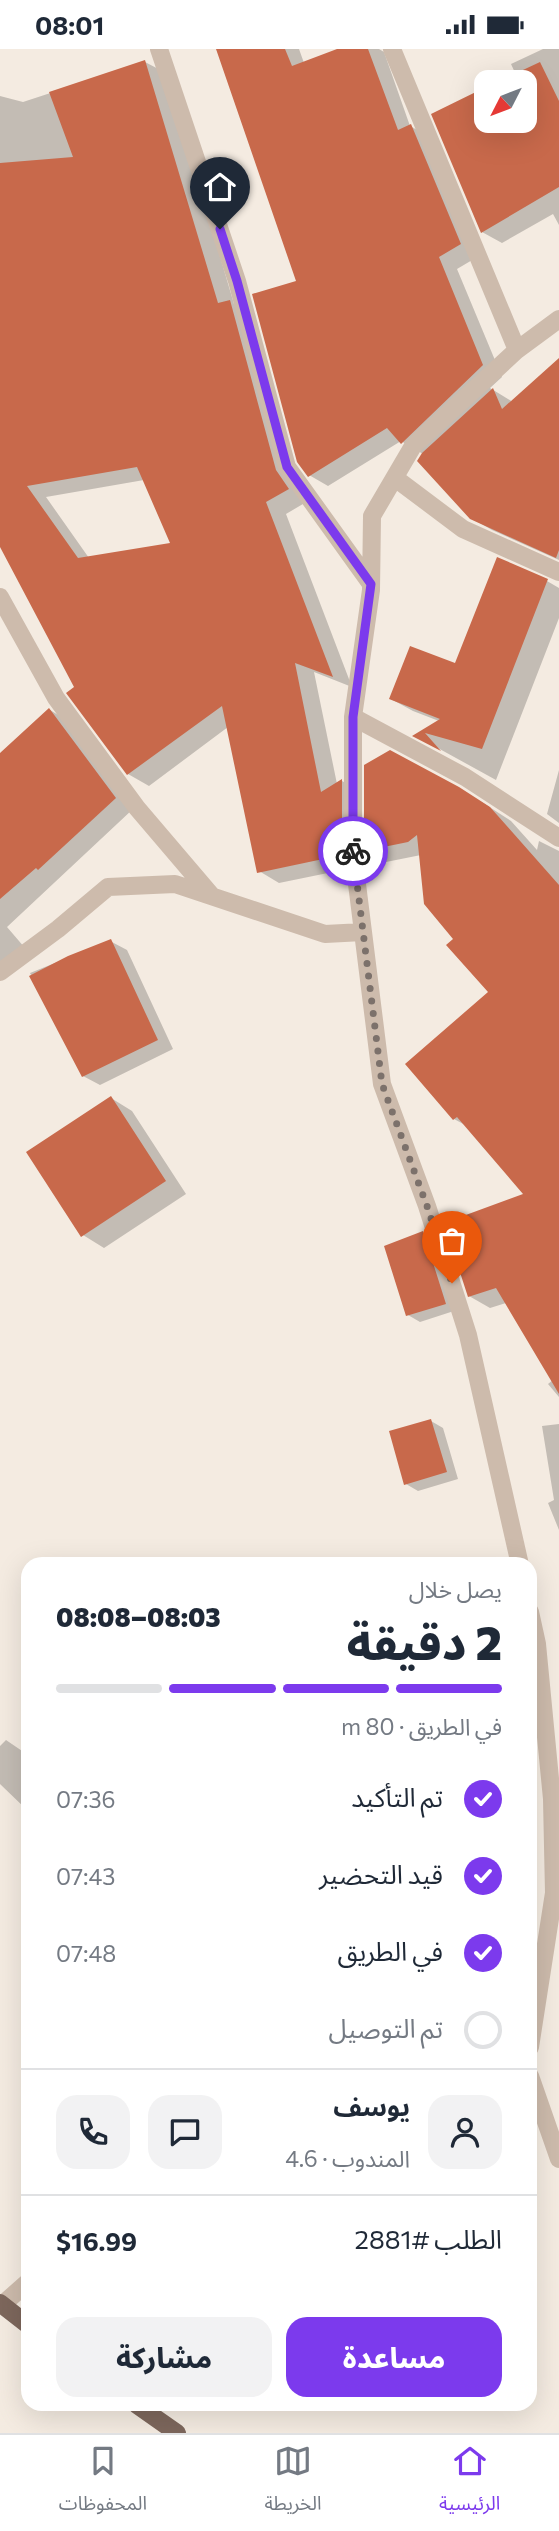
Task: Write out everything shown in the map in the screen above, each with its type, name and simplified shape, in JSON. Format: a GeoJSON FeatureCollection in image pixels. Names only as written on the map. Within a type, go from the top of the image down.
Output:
{"type":"FeatureCollection","features":[{"type":"Feature","properties":{"kind":"main road"},"geometry":{"type":"LineString","coordinates":[[1,2304],[21,2320]]}},
{"type":"Feature","properties":{"kind":"main road"},"geometry":{"type":"LineString","coordinates":[[146,2411],[177,2433]]}},
{"type":"Feature","properties":{"kind":"street"},"geometry":{"type":"LineString","coordinates":[[159,49],[237,281],[287,467],[371,584]]}},
{"type":"Feature","properties":{"kind":"street"},"geometry":{"type":"LineString","coordinates":[[392,49],[517,350]]}},
{"type":"Feature","properties":{"kind":"street"},"geometry":{"type":"LineString","coordinates":[[518,1557],[468,1335],[427,1206],[382,1084],[353,852],[353,717],[371,584],[372,516],[413,446],[517,350],[559,319]]}},
{"type":"Feature","properties":{"kind":"street"},"geometry":{"type":"LineString","coordinates":[[395,478],[463,529],[559,572]]}},
{"type":"Feature","properties":{"kind":"street"},"geometry":{"type":"LineString","coordinates":[[0,597],[56,698],[137,808],[212,896]]}},
{"type":"Feature","properties":{"kind":"street"},"geometry":{"type":"LineString","coordinates":[[353,717],[465,777],[559,838]]}},
{"type":"Feature","properties":{"kind":"street"},"geometry":{"type":"LineString","coordinates":[[0,972],[108,887],[175,884],[325,934],[363,932]]}},
{"type":"Feature","properties":{"kind":"street"},"geometry":{"type":"LineString","coordinates":[[537,1644],[556,1798],[554,1893],[537,2002]]}},
{"type":"Feature","properties":{"kind":"street"},"geometry":{"type":"LineString","coordinates":[[556,1798],[559,1781]]}},
{"type":"Feature","properties":{"kind":"street"},"geometry":{"type":"LineString","coordinates":[[537,2096],[559,2159]]}},
{"type":"Feature","properties":{"kind":"street"},"geometry":{"type":"LineString","coordinates":[[1,2304],[21,2288]]}},
{"type":"Feature","properties":{"kind":"building"},"geometry":{"type":"Polygon","coordinates":[[[216,49],[285,49],[292,66],[337,49],[368,49],[398,130],[411,124],[461,244],[439,257],[483,365],[401,444],[387,428],[308,477],[297,462],[252,294],[296,281],[216,49]]]}},
{"type":"Feature","properties":{"kind":"building"},"geometry":{"type":"Polygon","coordinates":[[[145,60],[218,303],[230,300],[276,470],[289,489],[266,502],[333,677],[295,663],[321,792],[342,779],[342,855],[257,873],[222,706],[127,775],[66,693],[74,687],[0,547],[0,163],[73,157],[49,92],[145,60]],[[137,467],[27,486],[78,558],[170,543],[137,467]]]}},
{"type":"Feature","properties":{"kind":"building"},"geometry":{"type":"Polygon","coordinates":[[[540,62],[559,101],[559,187],[481,233],[431,114],[474,93],[474,133],[537,133],[537,70],[523,70],[540,62]]]}},
{"type":"Feature","properties":{"kind":"building"},"geometry":{"type":"Polygon","coordinates":[[[559,358],[559,550],[556,558],[470,519],[417,461],[422,453],[493,388],[502,409],[559,358]]]}},
{"type":"Feature","properties":{"kind":"building"},"geometry":{"type":"Polygon","coordinates":[[[497,557],[548,579],[482,749],[425,733],[441,751],[412,736],[440,719],[389,699],[410,646],[455,663],[497,557]]]}},
{"type":"Feature","properties":{"kind":"building"},"geometry":{"type":"Polygon","coordinates":[[[49,708],[116,798],[38,870],[36,868],[0,899],[0,753],[49,708]]]}},
{"type":"Feature","properties":{"kind":"building"},"geometry":{"type":"Polygon","coordinates":[[[390,750],[490,807],[559,885],[559,1394],[496,1288],[468,1297],[444,1223],[523,1194],[457,1117],[453,1120],[405,1064],[488,992],[446,945],[453,939],[424,904],[417,835],[408,842],[364,851],[364,765],[390,750]]]}},
{"type":"Feature","properties":{"kind":"building"},"geometry":{"type":"Polygon","coordinates":[[[111,939],[158,1040],[82,1077],[29,976],[68,956],[111,939]]]}},
{"type":"Feature","properties":{"kind":"building"},"geometry":{"type":"Polygon","coordinates":[[[111,1096],[166,1181],[81,1237],[26,1152],[111,1096]]]}},
{"type":"Feature","properties":{"kind":"building"},"geometry":{"type":"Polygon","coordinates":[[[423,1231],[446,1304],[406,1316],[384,1246],[423,1231]]]}},
{"type":"Feature","properties":{"kind":"building"},"geometry":{"type":"Polygon","coordinates":[[[431,1419],[447,1472],[404,1485],[389,1431],[431,1419]]]}},
{"type":"Feature","properties":{"kind":"way so far"},"geometry":{"type":"LineString","coordinates":[[353,851],[382,1084],[452,1283]]}},
{"type":"Feature","properties":{"kind":"route"},"geometry":{"type":"LineString","coordinates":[[220,229],[237,281],[287,467],[371,584],[353,717],[353,851]]}}]}
